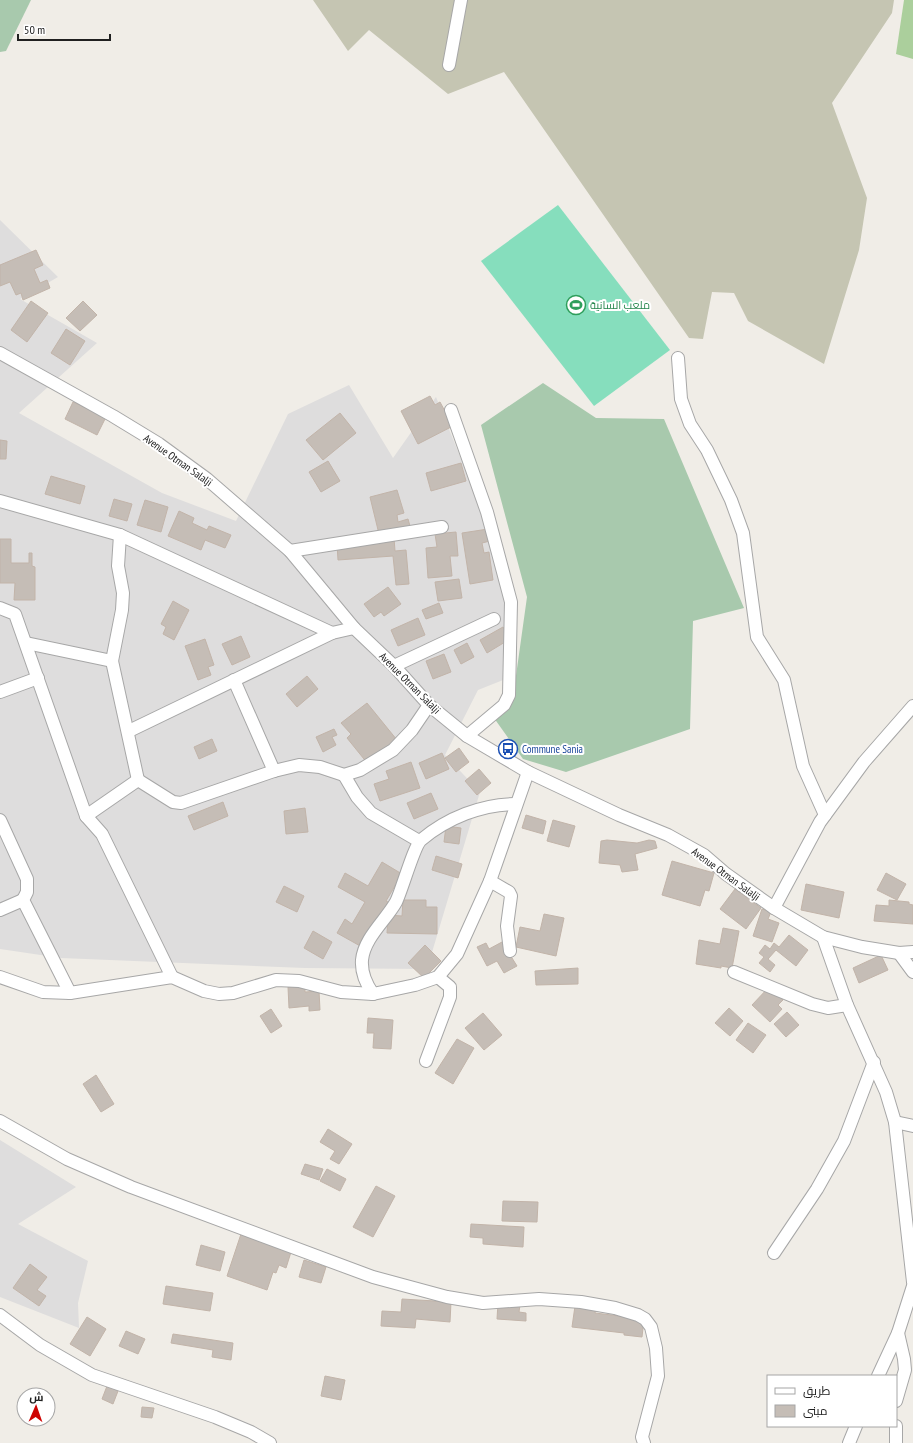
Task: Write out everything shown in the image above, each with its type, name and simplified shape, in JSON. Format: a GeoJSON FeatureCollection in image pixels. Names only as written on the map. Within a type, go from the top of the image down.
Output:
{"type":"FeatureCollection","features":[{"type":"Feature","properties":{"kind":"street"},"geometry":{"type":"LineString","coordinates":[[449,65],[461,0]]}},
{"type":"Feature","properties":{"kind":"street","name":"Avenue Otman Salalji"},"geometry":{"type":"LineString","coordinates":[[0,353],[113,416],[159,444],[207,479],[290,551],[354,628],[394,666],[429,705],[467,736],[528,772],[619,815],[668,835],[704,855],[726,874],[774,908],[823,937],[862,947],[899,952],[913,952]]}},
{"type":"Feature","properties":{"kind":"street"},"geometry":{"type":"LineString","coordinates":[[678,358],[681,400],[690,424],[710,457],[731,500],[743,533],[757,637],[784,680],[802,766],[825,816]]}},
{"type":"Feature","properties":{"kind":"street"},"geometry":{"type":"LineString","coordinates":[[451,410],[487,512],[511,602],[509,695],[504,705],[467,736]]}},
{"type":"Feature","properties":{"kind":"street"},"geometry":{"type":"LineString","coordinates":[[0,501],[120,535],[332,633]]}},
{"type":"Feature","properties":{"kind":"street"},"geometry":{"type":"LineString","coordinates":[[290,551],[442,527]]}},
{"type":"Feature","properties":{"kind":"street"},"geometry":{"type":"LineString","coordinates":[[120,535],[118,566],[123,599],[112,662],[129,731],[138,780],[173,802],[181,803],[274,771],[299,765],[320,767],[344,775],[360,770],[393,750],[412,730],[429,705]]}},
{"type":"Feature","properties":{"kind":"street"},"geometry":{"type":"LineString","coordinates":[[0,608],[15,614],[86,816],[102,834],[172,977]]}},
{"type":"Feature","properties":{"kind":"street"},"geometry":{"type":"LineString","coordinates":[[394,666],[494,619]]}},
{"type":"Feature","properties":{"kind":"street"},"geometry":{"type":"LineString","coordinates":[[129,731],[332,633],[354,628]]}},
{"type":"Feature","properties":{"kind":"street"},"geometry":{"type":"LineString","coordinates":[[26,643],[112,662]]}},
{"type":"Feature","properties":{"kind":"street"},"geometry":{"type":"LineString","coordinates":[[0,692],[38,678]]}},
{"type":"Feature","properties":{"kind":"street"},"geometry":{"type":"LineString","coordinates":[[234,680],[274,771]]}},
{"type":"Feature","properties":{"kind":"street"},"geometry":{"type":"LineString","coordinates":[[774,908],[825,816],[864,762],[913,706]]}},
{"type":"Feature","properties":{"kind":"street"},"geometry":{"type":"LineString","coordinates":[[0,977],[43,992],[70,993],[172,977],[204,991],[219,994],[233,993],[276,980],[299,981],[341,992],[373,994],[415,985],[438,977],[457,954],[490,881],[528,772]]}},
{"type":"Feature","properties":{"kind":"street"},"geometry":{"type":"LineString","coordinates":[[344,775],[357,797],[371,813],[420,841]]}},
{"type":"Feature","properties":{"kind":"street"},"geometry":{"type":"LineString","coordinates":[[86,816],[138,780]]}},
{"type":"Feature","properties":{"kind":"street"},"geometry":{"type":"LineString","coordinates":[[373,994],[365,982],[362,960],[365,947],[396,902],[420,841],[455,818],[496,805],[516,804]]}},
{"type":"Feature","properties":{"kind":"street"},"geometry":{"type":"LineString","coordinates":[[0,820],[28,879],[27,892],[23,900],[0,910]]}},
{"type":"Feature","properties":{"kind":"street"},"geometry":{"type":"LineString","coordinates":[[490,881],[509,892],[511,896],[507,926],[510,951]]}},
{"type":"Feature","properties":{"kind":"street"},"geometry":{"type":"LineString","coordinates":[[23,900],[70,993]]}},
{"type":"Feature","properties":{"kind":"street"},"geometry":{"type":"LineString","coordinates":[[823,937],[847,1005],[874,1062],[895,1122],[913,1282]]}},
{"type":"Feature","properties":{"kind":"street"},"geometry":{"type":"LineString","coordinates":[[899,952],[913,972]]}},
{"type":"Feature","properties":{"kind":"street"},"geometry":{"type":"LineString","coordinates":[[734,972],[812,1004],[828,1008],[847,1005]]}},
{"type":"Feature","properties":{"kind":"street"},"geometry":{"type":"LineString","coordinates":[[426,1061],[450,997],[450,987],[438,977]]}},
{"type":"Feature","properties":{"kind":"street"},"geometry":{"type":"LineString","coordinates":[[774,1253],[817,1190],[844,1141],[874,1062]]}},
{"type":"Feature","properties":{"kind":"street"},"geometry":{"type":"LineString","coordinates":[[0,1121],[67,1158],[131,1188],[373,1277],[446,1297],[483,1303],[539,1299],[581,1302],[615,1308],[638,1315],[645,1319],[651,1327],[656,1348],[658,1376],[642,1437],[644,1443]]}},
{"type":"Feature","properties":{"kind":"street"},"geometry":{"type":"LineString","coordinates":[[895,1122],[913,1126]]}},
{"type":"Feature","properties":{"kind":"street"},"geometry":{"type":"LineString","coordinates":[[878,1375],[898,1333],[913,1286]]}},
{"type":"Feature","properties":{"kind":"street"},"geometry":{"type":"LineString","coordinates":[[0,1315],[40,1345],[92,1375],[215,1417],[251,1432],[270,1443]]}},
{"type":"Feature","properties":{"kind":"street"},"geometry":{"type":"LineString","coordinates":[[897,1398],[905,1370],[898,1333]]}},
{"type":"Feature","properties":{"kind":"street"},"geometry":{"type":"LineString","coordinates":[[849,1443],[856,1427]]}},
{"type":"Feature","properties":{"kind":"street"},"geometry":{"type":"LineString","coordinates":[[896,1427],[896,1443]]}},
{"type":"Feature","properties":{"kind":"shaded area"},"geometry":{"type":"Polygon","coordinates":[[[313,0],[894,0],[892,13],[832,103],[867,198],[859,250],[824,364],[748,321],[734,293],[712,292],[703,339],[689,338],[504,72],[448,94],[369,30],[348,51],[313,0]]]}},
{"type":"Feature","properties":{"kind":"shaded area"},"geometry":{"type":"Polygon","coordinates":[[[0,220],[58,277],[20,299],[97,343],[19,413],[162,493],[236,521],[288,414],[349,385],[393,458],[436,397],[507,573],[516,675],[478,690],[445,755],[480,792],[427,969],[305,968],[61,958],[0,949],[0,220]]]}},
{"type":"Feature","properties":{"kind":"shaded area"},"geometry":{"type":"Polygon","coordinates":[[[0,1140],[76,1187],[18,1224],[88,1261],[78,1303],[79,1328],[0,1297],[0,1140]]]}},
{"type":"Feature","properties":{"kind":"green space"},"geometry":{"type":"Polygon","coordinates":[[[0,0],[31,0],[6,51],[0,52],[0,0]]]}},
{"type":"Feature","properties":{"kind":"green space"},"geometry":{"type":"Polygon","coordinates":[[[904,0],[913,0],[913,59],[896,54],[904,0]]]}},
{"type":"Feature","properties":{"kind":"green space","name":"ملعب السانية"},"geometry":{"type":"Polygon","coordinates":[[[558,205],[670,350],[594,406],[481,261],[558,205]]]}},
{"type":"Feature","properties":{"kind":"green space"},"geometry":{"type":"Polygon","coordinates":[[[543,383],[596,418],[664,419],[744,608],[693,621],[690,729],[566,772],[523,759],[494,718],[514,690],[527,597],[481,425],[543,383]]]}},
{"type":"Feature","properties":{"kind":"building"},"geometry":{"type":"Polygon","coordinates":[[[36,250],[43,265],[34,269],[40,283],[47,280],[50,288],[23,300],[21,293],[16,295],[10,282],[0,286],[0,265],[36,250]]]}},
{"type":"Feature","properties":{"kind":"building"},"geometry":{"type":"Polygon","coordinates":[[[31,301],[48,313],[27,342],[11,330],[31,301]]]}},
{"type":"Feature","properties":{"kind":"building"},"geometry":{"type":"Polygon","coordinates":[[[83,301],[97,315],[80,331],[66,318],[83,301]]]}},
{"type":"Feature","properties":{"kind":"building"},"geometry":{"type":"Polygon","coordinates":[[[66,329],[85,341],[70,365],[51,353],[66,329]]]}},
{"type":"Feature","properties":{"kind":"building"},"geometry":{"type":"Polygon","coordinates":[[[430,396],[435,405],[440,402],[453,426],[418,444],[401,411],[430,396]]]}},
{"type":"Feature","properties":{"kind":"building"},"geometry":{"type":"Polygon","coordinates":[[[73,402],[106,417],[97,435],[65,419],[73,402]]]}},
{"type":"Feature","properties":{"kind":"building"},"geometry":{"type":"Polygon","coordinates":[[[340,413],[356,433],[323,460],[306,440],[340,413]]]}},
{"type":"Feature","properties":{"kind":"building"},"geometry":{"type":"Polygon","coordinates":[[[0,440],[7,441],[6,459],[0,459],[0,440]]]}},
{"type":"Feature","properties":{"kind":"building"},"geometry":{"type":"Polygon","coordinates":[[[328,461],[340,481],[321,492],[309,472],[328,461]]]}},
{"type":"Feature","properties":{"kind":"building"},"geometry":{"type":"Polygon","coordinates":[[[461,463],[466,481],[431,491],[426,473],[461,463]]]}},
{"type":"Feature","properties":{"kind":"building"},"geometry":{"type":"Polygon","coordinates":[[[51,476],[85,486],[80,504],[45,494],[51,476]]]}},
{"type":"Feature","properties":{"kind":"building"},"geometry":{"type":"Polygon","coordinates":[[[397,490],[404,513],[397,515],[398,522],[408,519],[410,526],[379,534],[370,497],[397,490]]]}},
{"type":"Feature","properties":{"kind":"building"},"geometry":{"type":"Polygon","coordinates":[[[114,499],[132,504],[127,521],[109,516],[114,499]]]}},
{"type":"Feature","properties":{"kind":"building"},"geometry":{"type":"Polygon","coordinates":[[[145,500],[168,507],[161,532],[137,525],[145,500]]]}},
{"type":"Feature","properties":{"kind":"building"},"geometry":{"type":"Polygon","coordinates":[[[179,511],[194,518],[192,523],[207,530],[209,526],[231,535],[225,548],[205,540],[201,550],[168,536],[179,511]]]}},
{"type":"Feature","properties":{"kind":"building"},"geometry":{"type":"Polygon","coordinates":[[[488,529],[490,541],[482,543],[484,553],[489,552],[493,580],[470,584],[462,533],[488,529]]]}},
{"type":"Feature","properties":{"kind":"building"},"geometry":{"type":"Polygon","coordinates":[[[456,532],[458,556],[450,556],[452,576],[428,578],[426,548],[437,547],[435,534],[456,532]]]}},
{"type":"Feature","properties":{"kind":"building"},"geometry":{"type":"Polygon","coordinates":[[[394,538],[395,551],[406,550],[409,584],[396,585],[393,556],[338,560],[337,544],[394,538]]]}},
{"type":"Feature","properties":{"kind":"building"},"geometry":{"type":"Polygon","coordinates":[[[0,539],[11,539],[11,563],[29,563],[29,553],[32,553],[32,566],[35,567],[35,600],[14,600],[15,583],[0,583],[0,539]]]}},
{"type":"Feature","properties":{"kind":"building"},"geometry":{"type":"Polygon","coordinates":[[[459,579],[462,598],[438,601],[435,582],[459,579]]]}},
{"type":"Feature","properties":{"kind":"building"},"geometry":{"type":"Polygon","coordinates":[[[388,587],[401,604],[384,616],[381,612],[374,617],[364,604],[388,587]]]}},
{"type":"Feature","properties":{"kind":"building"},"geometry":{"type":"Polygon","coordinates":[[[173,601],[189,610],[174,640],[163,634],[166,627],[161,624],[173,601]]]}},
{"type":"Feature","properties":{"kind":"building"},"geometry":{"type":"Polygon","coordinates":[[[439,603],[443,613],[426,619],[422,610],[439,603]]]}},
{"type":"Feature","properties":{"kind":"building"},"geometry":{"type":"Polygon","coordinates":[[[418,618],[425,635],[398,646],[391,630],[418,618]]]}},
{"type":"Feature","properties":{"kind":"building"},"geometry":{"type":"Polygon","coordinates":[[[503,627],[510,639],[487,653],[480,640],[503,627]]]}},
{"type":"Feature","properties":{"kind":"building"},"geometry":{"type":"Polygon","coordinates":[[[241,636],[250,657],[232,665],[222,644],[241,636]]]}},
{"type":"Feature","properties":{"kind":"building"},"geometry":{"type":"Polygon","coordinates":[[[205,639],[214,665],[208,667],[211,675],[198,680],[185,646],[205,639]]]}},
{"type":"Feature","properties":{"kind":"building"},"geometry":{"type":"Polygon","coordinates":[[[467,643],[474,657],[461,664],[454,650],[467,643]]]}},
{"type":"Feature","properties":{"kind":"building"},"geometry":{"type":"Polygon","coordinates":[[[444,654],[451,672],[433,679],[426,661],[444,654]]]}},
{"type":"Feature","properties":{"kind":"building"},"geometry":{"type":"Polygon","coordinates":[[[307,676],[318,689],[297,707],[286,694],[307,676]]]}},
{"type":"Feature","properties":{"kind":"building"},"geometry":{"type":"Polygon","coordinates":[[[367,703],[397,740],[368,764],[347,738],[351,734],[341,723],[367,703]]]}},
{"type":"Feature","properties":{"kind":"building"},"geometry":{"type":"Polygon","coordinates":[[[334,729],[337,735],[332,737],[336,745],[323,752],[316,737],[334,729]]]}},
{"type":"Feature","properties":{"kind":"building"},"geometry":{"type":"Polygon","coordinates":[[[212,739],[217,751],[199,759],[194,747],[212,739]]]}},
{"type":"Feature","properties":{"kind":"building"},"geometry":{"type":"Polygon","coordinates":[[[459,748],[469,762],[456,772],[445,758],[459,748]]]}},
{"type":"Feature","properties":{"kind":"building"},"geometry":{"type":"Polygon","coordinates":[[[442,753],[449,769],[426,779],[419,763],[442,753]]]}},
{"type":"Feature","properties":{"kind":"building"},"geometry":{"type":"Polygon","coordinates":[[[411,762],[420,788],[380,801],[374,784],[389,779],[386,771],[411,762]]]}},
{"type":"Feature","properties":{"kind":"building"},"geometry":{"type":"Polygon","coordinates":[[[479,769],[491,783],[477,795],[465,781],[479,769]]]}},
{"type":"Feature","properties":{"kind":"building"},"geometry":{"type":"Polygon","coordinates":[[[431,793],[438,809],[414,819],[407,803],[431,793]]]}},
{"type":"Feature","properties":{"kind":"building"},"geometry":{"type":"Polygon","coordinates":[[[223,802],[228,816],[194,830],[188,816],[223,802]]]}},
{"type":"Feature","properties":{"kind":"building"},"geometry":{"type":"Polygon","coordinates":[[[305,808],[308,832],[286,834],[284,811],[305,808]]]}},
{"type":"Feature","properties":{"kind":"building"},"geometry":{"type":"Polygon","coordinates":[[[526,815],[546,821],[543,834],[522,828],[526,815]]]}},
{"type":"Feature","properties":{"kind":"building"},"geometry":{"type":"Polygon","coordinates":[[[553,820],[575,826],[569,847],[547,841],[553,820]]]}},
{"type":"Feature","properties":{"kind":"building"},"geometry":{"type":"Polygon","coordinates":[[[446,826],[461,828],[459,844],[444,842],[446,826]]]}},
{"type":"Feature","properties":{"kind":"building"},"geometry":{"type":"Polygon","coordinates":[[[607,840],[637,843],[649,840],[655,841],[657,848],[635,854],[638,870],[622,872],[620,865],[599,863],[601,841],[607,840]]]}},
{"type":"Feature","properties":{"kind":"building"},"geometry":{"type":"Polygon","coordinates":[[[436,856],[462,864],[458,878],[432,870],[436,856]]]}},
{"type":"Feature","properties":{"kind":"building"},"geometry":{"type":"Polygon","coordinates":[[[672,861],[714,873],[709,891],[705,890],[700,906],[662,895],[672,861]]]}},
{"type":"Feature","properties":{"kind":"building"},"geometry":{"type":"Polygon","coordinates":[[[382,862],[402,874],[362,947],[337,933],[345,919],[352,924],[365,902],[338,887],[345,873],[368,886],[382,862]]]}},
{"type":"Feature","properties":{"kind":"building"},"geometry":{"type":"Polygon","coordinates":[[[886,873],[906,884],[897,900],[877,890],[886,873]]]}},
{"type":"Feature","properties":{"kind":"building"},"geometry":{"type":"Polygon","coordinates":[[[806,884],[844,892],[839,918],[801,910],[806,884]]]}},
{"type":"Feature","properties":{"kind":"building"},"geometry":{"type":"Polygon","coordinates":[[[284,886],[304,896],[297,912],[276,902],[284,886]]]}},
{"type":"Feature","properties":{"kind":"building"},"geometry":{"type":"Polygon","coordinates":[[[735,889],[761,908],[746,929],[720,909],[735,889]]]}},
{"type":"Feature","properties":{"kind":"building"},"geometry":{"type":"Polygon","coordinates":[[[403,900],[426,900],[426,907],[437,907],[437,934],[387,933],[388,915],[402,916],[403,900]]]}},
{"type":"Feature","properties":{"kind":"building"},"geometry":{"type":"Polygon","coordinates":[[[889,900],[909,902],[909,904],[913,905],[913,924],[874,921],[876,905],[889,906],[889,900]]]}},
{"type":"Feature","properties":{"kind":"building"},"geometry":{"type":"Polygon","coordinates":[[[762,909],[771,912],[768,919],[779,923],[772,942],[753,936],[762,909]]]}},
{"type":"Feature","properties":{"kind":"building"},"geometry":{"type":"Polygon","coordinates":[[[544,914],[564,918],[556,956],[516,947],[520,927],[540,931],[544,914]]]}},
{"type":"Feature","properties":{"kind":"building"},"geometry":{"type":"Polygon","coordinates":[[[723,928],[739,931],[732,968],[721,966],[721,968],[696,964],[699,940],[720,944],[723,928]]]}},
{"type":"Feature","properties":{"kind":"building"},"geometry":{"type":"Polygon","coordinates":[[[313,931],[332,942],[323,959],[304,948],[313,931]]]}},
{"type":"Feature","properties":{"kind":"building"},"geometry":{"type":"Polygon","coordinates":[[[789,935],[808,950],[796,966],[776,950],[768,959],[775,965],[770,972],[759,963],[764,957],[759,953],[765,945],[770,949],[774,943],[779,947],[789,935]]]}},
{"type":"Feature","properties":{"kind":"building"},"geometry":{"type":"Polygon","coordinates":[[[502,942],[517,966],[504,973],[497,961],[487,966],[477,947],[486,943],[489,949],[502,942]]]}},
{"type":"Feature","properties":{"kind":"building"},"geometry":{"type":"Polygon","coordinates":[[[425,945],[441,961],[424,978],[408,963],[425,945]]]}},
{"type":"Feature","properties":{"kind":"building"},"geometry":{"type":"Polygon","coordinates":[[[881,955],[888,970],[859,983],[853,968],[881,955]]]}},
{"type":"Feature","properties":{"kind":"building"},"geometry":{"type":"Polygon","coordinates":[[[578,968],[578,984],[536,985],[535,971],[578,968]]]}},
{"type":"Feature","properties":{"kind":"building"},"geometry":{"type":"Polygon","coordinates":[[[305,986],[305,992],[319,991],[320,1010],[309,1011],[309,1006],[289,1008],[288,987],[305,986]]]}},
{"type":"Feature","properties":{"kind":"building"},"geometry":{"type":"Polygon","coordinates":[[[769,987],[783,1000],[778,1005],[782,1009],[770,1022],[752,1005],[769,987]]]}},
{"type":"Feature","properties":{"kind":"building"},"geometry":{"type":"Polygon","coordinates":[[[729,1008],[743,1021],[730,1036],[715,1023],[729,1008]]]}},
{"type":"Feature","properties":{"kind":"building"},"geometry":{"type":"Polygon","coordinates":[[[271,1009],[282,1026],[271,1033],[260,1016],[271,1009]]]}},
{"type":"Feature","properties":{"kind":"building"},"geometry":{"type":"Polygon","coordinates":[[[787,1012],[799,1025],[786,1037],[774,1024],[787,1012]]]}},
{"type":"Feature","properties":{"kind":"building"},"geometry":{"type":"Polygon","coordinates":[[[483,1013],[502,1035],[484,1050],[465,1028],[483,1013]]]}},
{"type":"Feature","properties":{"kind":"building"},"geometry":{"type":"Polygon","coordinates":[[[368,1018],[393,1020],[391,1049],[373,1048],[374,1033],[367,1033],[368,1018]]]}},
{"type":"Feature","properties":{"kind":"building"},"geometry":{"type":"Polygon","coordinates":[[[748,1023],[766,1035],[753,1053],[736,1040],[748,1023]]]}},
{"type":"Feature","properties":{"kind":"building"},"geometry":{"type":"Polygon","coordinates":[[[457,1039],[474,1048],[453,1084],[435,1073],[457,1039]]]}},
{"type":"Feature","properties":{"kind":"building"},"geometry":{"type":"Polygon","coordinates":[[[96,1075],[114,1104],[101,1112],[83,1084],[96,1075]]]}},
{"type":"Feature","properties":{"kind":"building"},"geometry":{"type":"Polygon","coordinates":[[[328,1129],[352,1144],[339,1164],[330,1159],[335,1151],[320,1142],[328,1129]]]}},
{"type":"Feature","properties":{"kind":"building"},"geometry":{"type":"Polygon","coordinates":[[[305,1164],[323,1169],[319,1180],[301,1174],[305,1164]]]}},
{"type":"Feature","properties":{"kind":"building"},"geometry":{"type":"Polygon","coordinates":[[[327,1169],[346,1179],[340,1191],[320,1181],[327,1169]]]}},
{"type":"Feature","properties":{"kind":"building"},"geometry":{"type":"Polygon","coordinates":[[[376,1186],[395,1196],[373,1237],[353,1227],[376,1186]]]}},
{"type":"Feature","properties":{"kind":"building"},"geometry":{"type":"Polygon","coordinates":[[[503,1201],[538,1202],[537,1222],[502,1221],[503,1201]]]}},
{"type":"Feature","properties":{"kind":"building"},"geometry":{"type":"Polygon","coordinates":[[[471,1224],[524,1227],[523,1247],[483,1244],[483,1238],[470,1237],[471,1224]]]}},
{"type":"Feature","properties":{"kind":"building"},"geometry":{"type":"Polygon","coordinates":[[[241,1234],[291,1252],[286,1268],[279,1265],[276,1273],[273,1272],[267,1290],[227,1276],[241,1234]]]}},
{"type":"Feature","properties":{"kind":"building"},"geometry":{"type":"Polygon","coordinates":[[[201,1245],[225,1252],[220,1271],[196,1265],[201,1245]]]}},
{"type":"Feature","properties":{"kind":"building"},"geometry":{"type":"Polygon","coordinates":[[[304,1260],[326,1267],[321,1283],[299,1277],[304,1260]]]}},
{"type":"Feature","properties":{"kind":"building"},"geometry":{"type":"Polygon","coordinates":[[[30,1264],[47,1277],[37,1290],[46,1296],[39,1306],[13,1288],[30,1264]]]}},
{"type":"Feature","properties":{"kind":"building"},"geometry":{"type":"Polygon","coordinates":[[[166,1286],[213,1293],[210,1311],[163,1304],[166,1286]]]}},
{"type":"Feature","properties":{"kind":"building"},"geometry":{"type":"Polygon","coordinates":[[[402,1299],[451,1302],[450,1322],[416,1319],[415,1328],[381,1326],[382,1311],[401,1312],[402,1299]]]}},
{"type":"Feature","properties":{"kind":"building"},"geometry":{"type":"Polygon","coordinates":[[[498,1303],[520,1305],[519,1312],[526,1313],[526,1321],[497,1319],[498,1303]]]}},
{"type":"Feature","properties":{"kind":"building"},"geometry":{"type":"Polygon","coordinates":[[[575,1306],[596,1308],[595,1313],[644,1319],[642,1337],[624,1335],[624,1333],[572,1327],[575,1306]]]}},
{"type":"Feature","properties":{"kind":"building"},"geometry":{"type":"Polygon","coordinates":[[[87,1317],[106,1329],[90,1356],[70,1344],[87,1317]]]}},
{"type":"Feature","properties":{"kind":"building"},"geometry":{"type":"Polygon","coordinates":[[[126,1331],[145,1339],[138,1354],[119,1346],[126,1331]]]}},
{"type":"Feature","properties":{"kind":"building"},"geometry":{"type":"Polygon","coordinates":[[[173,1334],[233,1343],[231,1360],[212,1357],[213,1350],[171,1343],[173,1334]]]}},
{"type":"Feature","properties":{"kind":"building"},"geometry":{"type":"Polygon","coordinates":[[[325,1376],[345,1380],[341,1400],[321,1396],[325,1376]]]}},
{"type":"Feature","properties":{"kind":"building"},"geometry":{"type":"Polygon","coordinates":[[[107,1386],[118,1391],[113,1404],[102,1399],[107,1386]]]}},
{"type":"Feature","properties":{"kind":"building"},"geometry":{"type":"Polygon","coordinates":[[[142,1407],[154,1408],[152,1418],[141,1417],[142,1407]]]}},
{"type":"Feature","properties":{"kind":"place","name":"ملعب السانية"},"geometry":{"type":"Point","coordinates":[576,305]}},
{"type":"Feature","properties":{"kind":"place","name":"Commune Sania"},"geometry":{"type":"Point","coordinates":[508,749]}}]}
